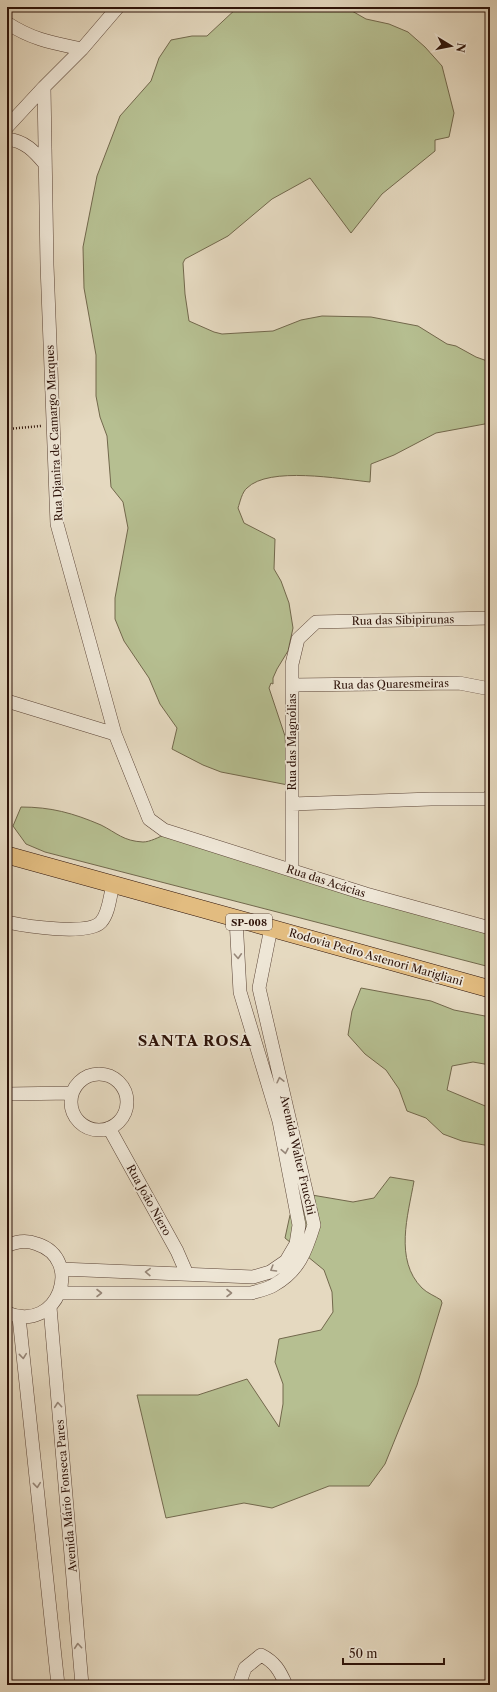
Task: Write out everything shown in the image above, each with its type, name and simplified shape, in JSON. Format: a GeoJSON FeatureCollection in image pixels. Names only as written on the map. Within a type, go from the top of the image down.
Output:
{"type":"FeatureCollection","features":[{"type":"Feature","properties":{"kind":"main road","name":"Rodovia Pedro Astenori Marigliani"},"geometry":{"type":"LineString","coordinates":[[7,855],[236,919],[328,942],[490,989]]}},
{"type":"Feature","properties":{"kind":"street"},"geometry":{"type":"LineString","coordinates":[[7,128],[12,116],[82,49],[118,7]]}},
{"type":"Feature","properties":{"kind":"street"},"geometry":{"type":"LineString","coordinates":[[7,23],[26,35],[45,41],[82,49]]}},
{"type":"Feature","properties":{"kind":"street","name":"Rua Djanira de Camargo Marques"},"geometry":{"type":"LineString","coordinates":[[44,87],[47,265],[57,524],[116,734],[149,819],[164,830]]}},
{"type":"Feature","properties":{"kind":"street"},"geometry":{"type":"LineString","coordinates":[[7,139],[22,143],[32,148],[45,164]]}},
{"type":"Feature","properties":{"kind":"street","name":"Rua das Sibipirunas"},"geometry":{"type":"LineString","coordinates":[[316,622],[490,618]]}},
{"type":"Feature","properties":{"kind":"street","name":"Rua das Magnólias"},"geometry":{"type":"LineString","coordinates":[[292,870],[292,664],[298,639],[316,622]]}},
{"type":"Feature","properties":{"kind":"street","name":"Rua das Quaresmeiras"},"geometry":{"type":"LineString","coordinates":[[292,685],[459,683],[490,689]]}},
{"type":"Feature","properties":{"kind":"street"},"geometry":{"type":"LineString","coordinates":[[7,701],[116,734]]}},
{"type":"Feature","properties":{"kind":"street"},"geometry":{"type":"LineString","coordinates":[[292,804],[431,799],[487,799],[490,796]]}},
{"type":"Feature","properties":{"kind":"street","name":"Rua das Acácias"},"geometry":{"type":"LineString","coordinates":[[164,830],[366,894],[490,928]]}},
{"type":"Feature","properties":{"kind":"street"},"geometry":{"type":"LineString","coordinates":[[7,922],[39,928],[89,929],[100,923],[106,913],[113,884]]}},
{"type":"Feature","properties":{"kind":"street","name":"Avenida Walter Frucchi"},"geometry":{"type":"LineString","coordinates":[[61,1269],[253,1278],[270,1272],[286,1261],[296,1244],[300,1224],[279,1120],[240,992],[236,919]]}},
{"type":"Feature","properties":{"kind":"street"},"geometry":{"type":"LineString","coordinates":[[240,992],[259,988],[272,928]]}},
{"type":"Feature","properties":{"kind":"street","name":"Avenida Walter Frucchi"},"geometry":{"type":"LineString","coordinates":[[60,1293],[251,1293],[274,1286],[293,1270],[306,1252],[314,1225],[259,988]]}},
{"type":"Feature","properties":{"kind":"street"},"geometry":{"type":"LineString","coordinates":[[101,1074],[110,1076],[117,1082],[124,1093],[126,1107],[123,1116],[110,1128],[96,1130],[88,1128],[81,1124],[76,1118],[71,1102],[72,1093],[76,1085],[83,1079],[92,1075],[101,1074]]}},
{"type":"Feature","properties":{"kind":"street"},"geometry":{"type":"LineString","coordinates":[[7,1094],[72,1093]]}},
{"type":"Feature","properties":{"kind":"street","name":"Rua João Niero"},"geometry":{"type":"LineString","coordinates":[[110,1128],[177,1251],[187,1274]]}},
{"type":"Feature","properties":{"kind":"street"},"geometry":{"type":"LineString","coordinates":[[7,1246],[23,1242],[40,1245],[56,1258],[61,1269],[62,1280],[60,1293],[50,1307],[31,1317],[13,1315],[58,1685]]}},
{"type":"Feature","properties":{"kind":"street","name":"Avenida Mário Fonseca Pares"},"geometry":{"type":"LineString","coordinates":[[50,1307],[82,1685]]}},
{"type":"Feature","properties":{"kind":"street"},"geometry":{"type":"LineString","coordinates":[[239,1685],[245,1668],[261,1655],[272,1661],[283,1677],[286,1685]]}},
{"type":"Feature","properties":{"kind":"path"},"geometry":{"type":"LineString","coordinates":[[7,429],[53,425]]}},
{"type":"Feature","properties":{"kind":"green space"},"geometry":{"type":"Polygon","coordinates":[[[238,7],[345,7],[366,19],[389,24],[408,32],[425,47],[442,66],[454,113],[449,137],[435,140],[435,151],[382,194],[351,233],[310,178],[272,199],[228,236],[185,259],[183,263],[185,294],[189,321],[222,334],[273,331],[301,320],[322,316],[371,317],[418,326],[447,344],[456,346],[476,357],[490,362],[490,423],[436,433],[394,455],[371,464],[370,482],[306,476],[271,477],[257,481],[247,488],[242,495],[238,508],[244,523],[275,539],[274,569],[281,581],[289,603],[293,628],[288,651],[277,669],[273,678],[273,684],[271,683],[269,688],[285,736],[288,785],[221,772],[203,765],[172,749],[177,728],[160,704],[149,678],[124,641],[115,619],[115,598],[128,528],[123,502],[111,487],[107,436],[100,417],[96,396],[96,355],[84,288],[83,247],[97,176],[120,116],[151,81],[159,58],[171,40],[192,36],[207,36],[238,7]]]}},
{"type":"Feature","properties":{"kind":"green space"},"geometry":{"type":"Polygon","coordinates":[[[402,7],[458,7],[449,11],[433,8],[404,10],[402,7]]]}},
{"type":"Feature","properties":{"kind":"green space"},"geometry":{"type":"Polygon","coordinates":[[[21,807],[42,808],[81,817],[101,825],[130,840],[143,842],[149,841],[166,834],[490,931],[490,967],[45,852],[26,844],[13,826],[21,807]]]}},
{"type":"Feature","properties":{"kind":"green space"},"geometry":{"type":"Polygon","coordinates":[[[361,988],[431,1001],[454,1010],[490,1017],[490,1065],[473,1062],[452,1066],[447,1090],[490,1108],[490,1146],[462,1141],[443,1134],[426,1118],[407,1111],[399,1089],[386,1070],[365,1054],[348,1035],[352,1011],[361,988]]]}},
{"type":"Feature","properties":{"kind":"green space"},"geometry":{"type":"Polygon","coordinates":[[[390,1177],[414,1181],[405,1237],[408,1264],[413,1277],[422,1288],[441,1300],[442,1303],[417,1385],[385,1464],[369,1486],[329,1486],[272,1508],[244,1503],[166,1518],[137,1395],[198,1395],[247,1379],[279,1427],[283,1404],[283,1384],[275,1362],[279,1339],[321,1330],[333,1312],[332,1292],[324,1270],[285,1238],[290,1215],[306,1194],[353,1202],[374,1198],[390,1177]]]}},
{"type":"Feature","properties":{"kind":"district","name":"SANTA ROSA"},"geometry":{"type":"Point","coordinates":[195,1040]}}]}
